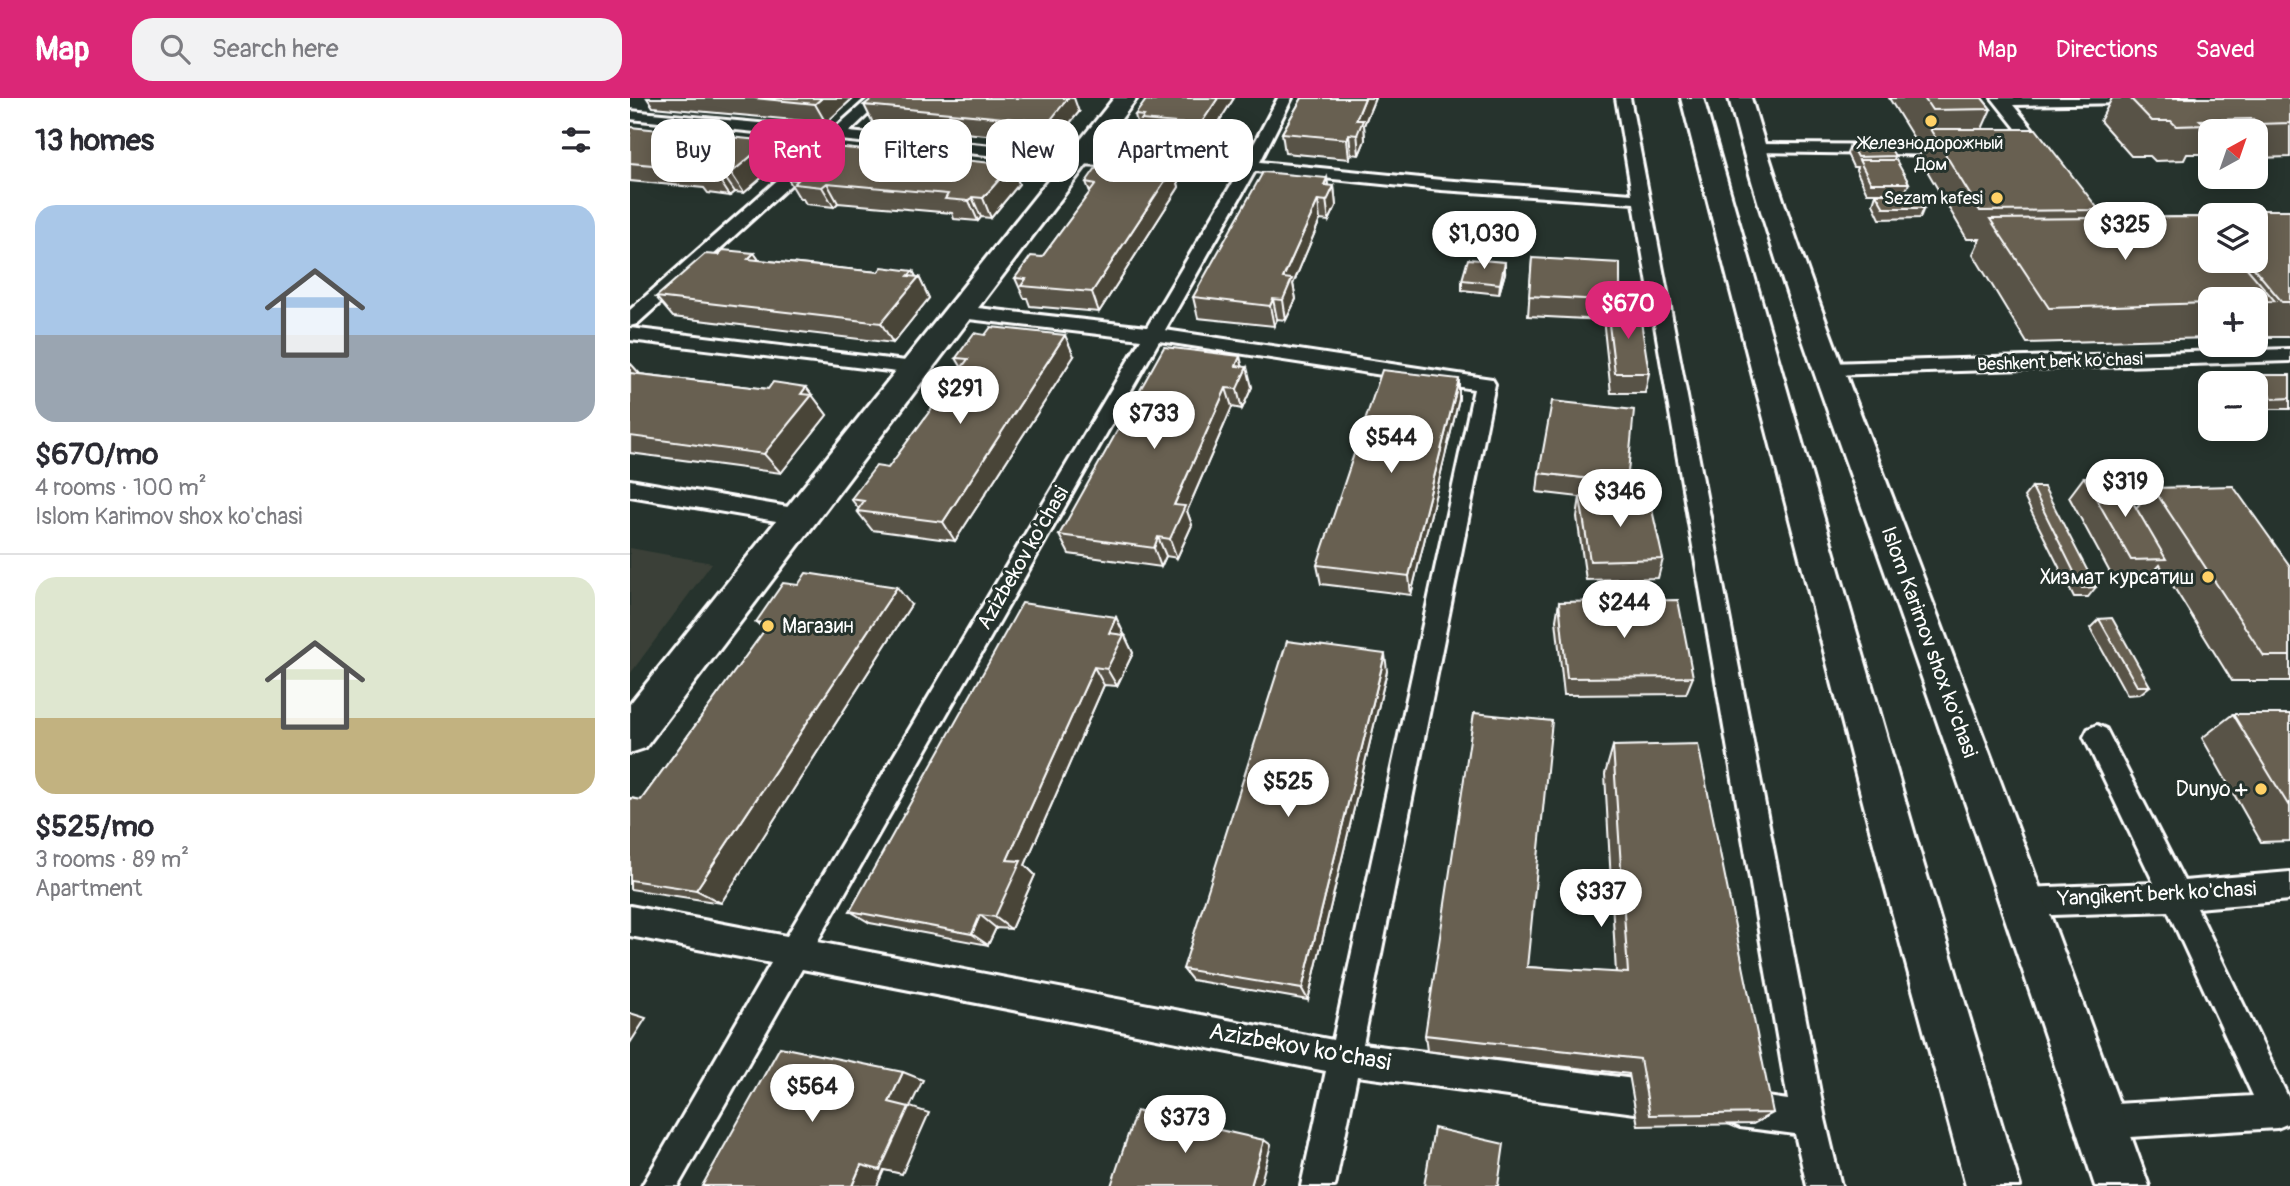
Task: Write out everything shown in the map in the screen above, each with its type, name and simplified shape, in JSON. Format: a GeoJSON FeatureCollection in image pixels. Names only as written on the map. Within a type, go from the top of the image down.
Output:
{"type":"FeatureCollection","features":[{"type":"Feature","properties":{"kind":"main road"},"geometry":{"type":"LineString","coordinates":[[1079,155],[1126,98]]}},
{"type":"Feature","properties":{"kind":"main road"},"geometry":{"type":"LineString","coordinates":[[1692,98],[1899,856],[1993,1186]]}},
{"type":"Feature","properties":{"kind":"main road","name":"Islom Karimov shox ko'chasi"},"geometry":{"type":"LineString","coordinates":[[1740,98],[1754,149],[1829,369],[2024,902],[2122,1186]]}},
{"type":"Feature","properties":{"kind":"main road"},"geometry":{"type":"LineString","coordinates":[[630,735],[1059,182]]}},
{"type":"Feature","properties":{"kind":"main road"},"geometry":{"type":"LineString","coordinates":[[1731,238],[1740,247],[1750,251],[1776,250],[1786,243]]}},
{"type":"Feature","properties":{"kind":"lane"},"geometry":{"type":"LineString","coordinates":[[845,126],[878,98]]}},
{"type":"Feature","properties":{"kind":"lane","name":"Azizbekov ko'chasi"},"geometry":{"type":"LineString","coordinates":[[1253,160],[1285,98]]}},
{"type":"Feature","properties":{"kind":"lane"},"geometry":{"type":"LineString","coordinates":[[1623,98],[1808,1119],[1824,1186]]}},
{"type":"Feature","properties":{"kind":"lane"},"geometry":{"type":"LineString","coordinates":[[2000,99],[2189,98]]}},
{"type":"Feature","properties":{"kind":"lane"},"geometry":{"type":"LineString","coordinates":[[2000,99],[2041,149],[2014,149]]}},
{"type":"Feature","properties":{"kind":"lane"},"geometry":{"type":"LineString","coordinates":[[630,116],[749,128]]}},
{"type":"Feature","properties":{"kind":"lane"},"geometry":{"type":"LineString","coordinates":[[845,137],[986,150]]}},
{"type":"Feature","properties":{"kind":"lane"},"geometry":{"type":"LineString","coordinates":[[1754,149],[1973,150]]}},
{"type":"Feature","properties":{"kind":"lane"},"geometry":{"type":"LineString","coordinates":[[1253,166],[1441,185],[1641,199]]}},
{"type":"Feature","properties":{"kind":"lane"},"geometry":{"type":"LineString","coordinates":[[630,320],[783,182]]}},
{"type":"Feature","properties":{"kind":"lane","name":"Azizbekov ko'chasi"},"geometry":{"type":"LineString","coordinates":[[659,1186],[1241,182]]}},
{"type":"Feature","properties":{"kind":"lane"},"geometry":{"type":"LineString","coordinates":[[960,312],[1153,334],[1485,384],[1318,1186]]}},
{"type":"Feature","properties":{"kind":"lane"},"geometry":{"type":"LineString","coordinates":[[630,334],[914,368]]}},
{"type":"Feature","properties":{"kind":"lane","name":"Beshkent berk ko'chasi"},"geometry":{"type":"LineString","coordinates":[[1829,369],[2290,355]]}},
{"type":"Feature","properties":{"kind":"lane"},"geometry":{"type":"LineString","coordinates":[[630,488],[800,516]]}},
{"type":"Feature","properties":{"kind":"lane"},"geometry":{"type":"LineString","coordinates":[[2097,737],[2176,896],[2277,1111],[2098,1122]]}},
{"type":"Feature","properties":{"kind":"lane","name":"Yangikent berk ko'chasi"},"geometry":{"type":"LineString","coordinates":[[2024,902],[2176,896],[2290,886]]}},
{"type":"Feature","properties":{"kind":"lane","name":"Azizbekov ko'chasi"},"geometry":{"type":"LineString","coordinates":[[630,921],[1344,1058],[1808,1119]]}},
{"type":"Feature","properties":{"kind":"shaded area"},"geometry":{"type":"Polygon","coordinates":[[[630,548],[712,563],[630,674],[630,548]]]}},
{"type":"Feature","properties":{"kind":"building"},"geometry":{"type":"Polygon","coordinates":[[[754,98],[822,98],[815,104],[754,98]]]}},
{"type":"Feature","properties":{"kind":"building"},"geometry":{"type":"Polygon","coordinates":[[[873,98],[1068,98],[1051,119],[1016,119],[864,105],[873,98]]]}},
{"type":"Feature","properties":{"kind":"building"},"geometry":{"type":"Polygon","coordinates":[[[1157,98],[1218,98],[1204,119],[1142,119],[1144,116],[1135,115],[1146,100],[1155,101],[1157,98]]]}},
{"type":"Feature","properties":{"kind":"building"},"geometry":{"type":"Polygon","coordinates":[[[1302,98],[1365,98],[1356,120],[1363,120],[1357,135],[1349,134],[1347,139],[1282,133],[1302,98]]]}},
{"type":"Feature","properties":{"kind":"building"},"geometry":{"type":"Polygon","coordinates":[[[1924,98],[1982,98],[1991,109],[1932,110],[1924,98]]]}},
{"type":"Feature","properties":{"kind":"building"},"geometry":{"type":"Polygon","coordinates":[[[2130,98],[2290,98],[2290,123],[2268,124],[2268,119],[2198,119],[2198,125],[2176,126],[2171,121],[2152,121],[2130,98]]]}},
{"type":"Feature","properties":{"kind":"building"},"geometry":{"type":"Polygon","coordinates":[[[630,127],[651,129],[651,165],[630,163],[630,127]]]}},
{"type":"Feature","properties":{"kind":"building"},"geometry":{"type":"Polygon","coordinates":[[[1930,129],[2036,129],[2099,210],[1980,211],[1930,129]]]}},
{"type":"Feature","properties":{"kind":"building"},"geometry":{"type":"Polygon","coordinates":[[[735,138],[749,139],[749,158],[735,170],[735,138]]]}},
{"type":"Feature","properties":{"kind":"building"},"geometry":{"type":"Polygon","coordinates":[[[1850,144],[1888,144],[1895,156],[1857,157],[1850,144]]]}},
{"type":"Feature","properties":{"kind":"building"},"geometry":{"type":"Polygon","coordinates":[[[845,148],[859,149],[859,182],[972,182],[972,161],[986,162],[986,182],[997,182],[983,198],[972,197],[969,201],[945,199],[948,194],[827,183],[822,187],[794,184],[845,182],[845,148]]]}},
{"type":"Feature","properties":{"kind":"building"},"geometry":{"type":"Polygon","coordinates":[[[1859,160],[1896,160],[1909,183],[1871,183],[1859,160]]]}},
{"type":"Feature","properties":{"kind":"building"},"geometry":{"type":"Polygon","coordinates":[[[1093,172],[1093,182],[1164,182],[1092,292],[1021,286],[1026,279],[1015,278],[1031,256],[1042,257],[1096,184],[1086,182],[1093,172]]]}},
{"type":"Feature","properties":{"kind":"building"},"geometry":{"type":"Polygon","coordinates":[[[1263,172],[1327,178],[1324,185],[1334,186],[1327,201],[1318,200],[1283,278],[1292,279],[1283,300],[1273,299],[1270,306],[1193,297],[1263,172]]]}},
{"type":"Feature","properties":{"kind":"building"},"geometry":{"type":"Polygon","coordinates":[[[1876,194],[1916,194],[1924,208],[1884,208],[1876,194]]]}},
{"type":"Feature","properties":{"kind":"building"},"geometry":{"type":"Polygon","coordinates":[[[2268,210],[2290,210],[2290,302],[2282,302],[2258,273],[2268,273],[2268,210]]]}},
{"type":"Feature","properties":{"kind":"building"},"geometry":{"type":"Polygon","coordinates":[[[2198,217],[2198,273],[2251,273],[2263,287],[2198,287],[2198,303],[2049,308],[1990,219],[2198,217]]]}},
{"type":"Feature","properties":{"kind":"building"},"geometry":{"type":"Polygon","coordinates":[[[723,250],[754,253],[748,259],[878,272],[882,267],[913,271],[908,276],[919,277],[881,323],[656,297],[705,254],[718,255],[723,250]]]}},
{"type":"Feature","properties":{"kind":"building"},"geometry":{"type":"Polygon","coordinates":[[[1532,258],[1620,263],[1620,301],[1529,296],[1532,258]]]}},
{"type":"Feature","properties":{"kind":"building"},"geometry":{"type":"Polygon","coordinates":[[[1468,259],[1505,262],[1500,284],[1462,280],[1468,259]]]}},
{"type":"Feature","properties":{"kind":"building"},"geometry":{"type":"Polygon","coordinates":[[[1607,308],[1639,308],[1649,373],[1615,373],[1607,308]]]}},
{"type":"Feature","properties":{"kind":"building"},"geometry":{"type":"Polygon","coordinates":[[[991,327],[1065,335],[943,522],[857,511],[864,501],[851,499],[876,466],[888,468],[968,359],[956,358],[974,333],[985,335],[991,327]]]}},
{"type":"Feature","properties":{"kind":"building"},"geometry":{"type":"Polygon","coordinates":[[[1164,347],[1240,356],[1236,366],[1247,367],[1237,389],[1226,388],[1174,505],[1185,506],[1170,539],[1158,537],[1154,548],[1059,535],[1164,347]]]}},
{"type":"Feature","properties":{"kind":"building"},"geometry":{"type":"Polygon","coordinates":[[[1382,370],[1459,379],[1409,576],[1317,565],[1382,370]]]}},
{"type":"Feature","properties":{"kind":"building"},"geometry":{"type":"Polygon","coordinates":[[[630,373],[768,389],[773,382],[806,387],[801,394],[812,395],[764,454],[630,436],[630,373]]]}},
{"type":"Feature","properties":{"kind":"building"},"geometry":{"type":"Polygon","coordinates":[[[2268,375],[2290,375],[2290,398],[2273,399],[2268,392],[2268,375]]]}},
{"type":"Feature","properties":{"kind":"building"},"geometry":{"type":"Polygon","coordinates":[[[1552,401],[1634,410],[1627,483],[1539,473],[1552,401]]]}},
{"type":"Feature","properties":{"kind":"building"},"geometry":{"type":"Polygon","coordinates":[[[2084,477],[2118,477],[2166,559],[2131,560],[2084,477]]]}},
{"type":"Feature","properties":{"kind":"building"},"geometry":{"type":"Polygon","coordinates":[[[2233,486],[2290,566],[2290,656],[2264,656],[2153,488],[2233,486]]]}},
{"type":"Feature","properties":{"kind":"building"},"geometry":{"type":"Polygon","coordinates":[[[2032,487],[2044,487],[2096,587],[2082,588],[2032,487]]]}},
{"type":"Feature","properties":{"kind":"building"},"geometry":{"type":"Polygon","coordinates":[[[1649,496],[1663,559],[1590,561],[1580,497],[1649,496]]]}},
{"type":"Feature","properties":{"kind":"building"},"geometry":{"type":"Polygon","coordinates":[[[806,573],[897,587],[696,890],[630,880],[630,798],[641,800],[769,624],[756,622],[783,583],[798,585],[806,573]]]}},
{"type":"Feature","properties":{"kind":"building"},"geometry":{"type":"Polygon","coordinates":[[[1678,600],[1693,677],[1567,678],[1559,602],[1678,600]]]}},
{"type":"Feature","properties":{"kind":"building"},"geometry":{"type":"Polygon","coordinates":[[[1022,603],[1116,617],[1109,633],[1124,635],[1107,669],[1094,667],[1007,860],[1021,861],[995,917],[980,915],[972,934],[850,911],[1022,603]]]}},
{"type":"Feature","properties":{"kind":"building"},"geometry":{"type":"Polygon","coordinates":[[[2112,618],[2150,686],[2137,686],[2099,619],[2112,618]]]}},
{"type":"Feature","properties":{"kind":"building"},"geometry":{"type":"Polygon","coordinates":[[[1287,641],[1385,654],[1302,989],[1183,969],[1287,641]]]}},
{"type":"Feature","properties":{"kind":"building"},"geometry":{"type":"Polygon","coordinates":[[[1474,713],[1552,721],[1527,967],[1628,973],[1613,746],[1698,744],[1773,1113],[1650,1115],[1640,1059],[1425,1035],[1474,713]]]}},
{"type":"Feature","properties":{"kind":"building"},"geometry":{"type":"Polygon","coordinates":[[[2233,714],[2290,714],[2290,808],[2233,714]]]}},
{"type":"Feature","properties":{"kind":"building"},"geometry":{"type":"Polygon","coordinates":[[[780,1047],[903,1072],[889,1102],[909,1107],[880,1170],[861,1165],[852,1186],[702,1186],[780,1047]]]}},
{"type":"Feature","properties":{"kind":"building"},"geometry":{"type":"Polygon","coordinates":[[[1136,1111],[1264,1140],[1251,1186],[1111,1186],[1136,1111]]]}},
{"type":"Feature","properties":{"kind":"building"},"geometry":{"type":"Polygon","coordinates":[[[1434,1128],[1504,1144],[1498,1186],[1424,1186],[1434,1128]]]}},
{"type":"Feature","properties":{"kind":"place","name":"Железнодорожный Дом"},"geometry":{"type":"Point","coordinates":[1931,121]}},
{"type":"Feature","properties":{"kind":"place","name":"Sezam kafesi"},"geometry":{"type":"Point","coordinates":[1997,198]}},
{"type":"Feature","properties":{"kind":"place","name":"Хизмат курсатиш"},"geometry":{"type":"Point","coordinates":[2208,577]}},
{"type":"Feature","properties":{"kind":"place","name":"Магазин"},"geometry":{"type":"Point","coordinates":[768,626]}},
{"type":"Feature","properties":{"kind":"place","name":"Dunyo +"},"geometry":{"type":"Point","coordinates":[2261,789]}}]}
